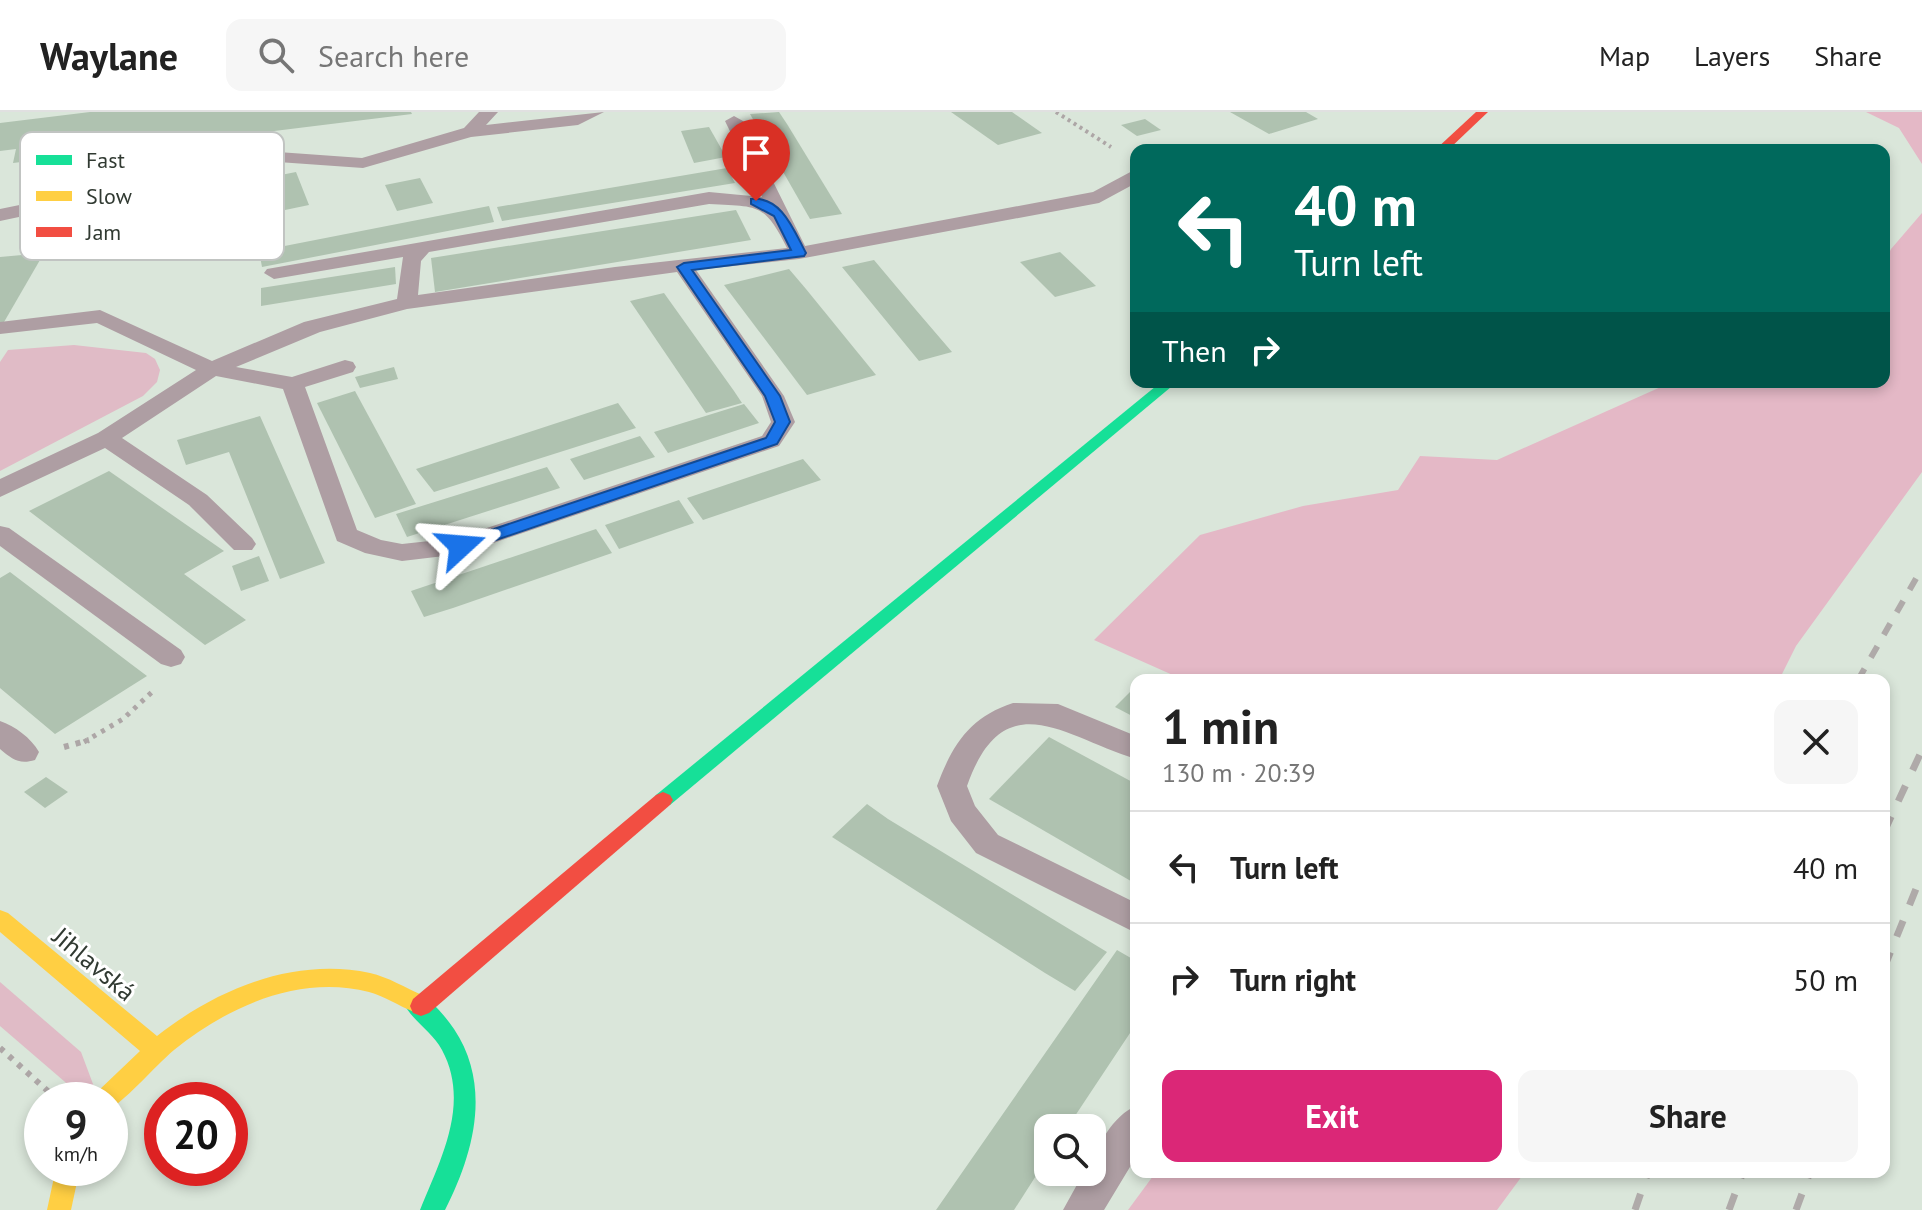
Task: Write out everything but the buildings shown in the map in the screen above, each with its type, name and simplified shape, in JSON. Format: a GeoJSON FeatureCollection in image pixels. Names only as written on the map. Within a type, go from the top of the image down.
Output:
{"type":"FeatureCollection","features":[{"type":"Feature","properties":{"kind":"main road"},"geometry":{"type":"LineString","coordinates":[[1447,144],[1482,112]]}},
{"type":"Feature","properties":{"kind":"main road"},"geometry":{"type":"LineString","coordinates":[[421,1006],[764,714],[1163,388]]}},
{"type":"Feature","properties":{"kind":"main road","name":"Jihlavská"},"geometry":{"type":"LineString","coordinates":[[0,919],[154,1048]]}},
{"type":"Feature","properties":{"kind":"main road"},"geometry":{"type":"LineString","coordinates":[[122,1082],[154,1048],[204,1014],[284,983],[323,979],[359,981],[383,987],[421,1006],[448,1034],[464,1070],[467,1090],[464,1135],[457,1158],[432,1210]]}},
{"type":"Feature","properties":{"kind":"main road"},"geometry":{"type":"LineString","coordinates":[[59,1210],[64,1186]]}},
{"type":"Feature","properties":{"kind":"lane"},"geometry":{"type":"LineString","coordinates":[[470,132],[489,112]]}},
{"type":"Feature","properties":{"kind":"lane"},"geometry":{"type":"LineString","coordinates":[[284,157],[363,163],[470,132],[578,120],[595,112]]}},
{"type":"Feature","properties":{"kind":"lane"},"geometry":{"type":"LineString","coordinates":[[734,121],[799,253]]}},
{"type":"Feature","properties":{"kind":"lane"},"geometry":{"type":"LineString","coordinates":[[0,489],[106,438],[212,369],[312,327],[407,303],[799,253],[1099,197],[1130,179]]}},
{"type":"Feature","properties":{"kind":"lane"},"geometry":{"type":"LineString","coordinates":[[274,273],[709,198],[756,201],[779,214]]}},
{"type":"Feature","properties":{"kind":"lane"},"geometry":{"type":"LineString","coordinates":[[0,215],[20,211]]}},
{"type":"Feature","properties":{"kind":"lane"},"geometry":{"type":"LineString","coordinates":[[407,303],[411,260],[422,248]]}},
{"type":"Feature","properties":{"kind":"lane"},"geometry":{"type":"LineString","coordinates":[[293,384],[346,535],[367,547],[392,553],[421,554],[461,546],[771,441],[783,422],[773,396],[684,267]]}},
{"type":"Feature","properties":{"kind":"lane"},"geometry":{"type":"LineString","coordinates":[[0,328],[100,316],[212,369],[293,384],[345,367]]}},
{"type":"Feature","properties":{"kind":"lane"},"geometry":{"type":"LineString","coordinates":[[106,438],[198,500],[243,544]]}},
{"type":"Feature","properties":{"kind":"lane"},"geometry":{"type":"LineString","coordinates":[[3,540],[171,657]]}},
{"type":"Feature","properties":{"kind":"lane"},"geometry":{"type":"LineString","coordinates":[[1130,745],[1058,715],[1013,714],[985,728],[963,755],[952,786],[962,812],[987,844],[1130,916]]}},
{"type":"Feature","properties":{"kind":"lane"},"geometry":{"type":"LineString","coordinates":[[0,732],[24,752]]}},
{"type":"Feature","properties":{"kind":"lane"},"geometry":{"type":"LineString","coordinates":[[1082,1210],[1130,1133]]}},
{"type":"Feature","properties":{"kind":"path"},"geometry":{"type":"LineString","coordinates":[[1056,112],[1114,149]]}},
{"type":"Feature","properties":{"kind":"path"},"geometry":{"type":"LineString","coordinates":[[24,752],[78,745],[116,724],[168,673],[171,657]]}},
{"type":"Feature","properties":{"kind":"path"},"geometry":{"type":"LineString","coordinates":[[0,1048],[38,1082]]}},
{"type":"Feature","properties":{"kind":"shaded area"},"geometry":{"type":"Polygon","coordinates":[[[1866,112],[1922,112],[1922,164],[1899,128],[1866,112]]]}},
{"type":"Feature","properties":{"kind":"shaded area"},"geometry":{"type":"Polygon","coordinates":[[[1922,213],[1922,472],[1796,646],[1782,674],[1170,674],[1094,640],[1200,535],[1303,506],[1398,490],[1420,456],[1497,460],[1659,388],[1890,388],[1891,249],[1922,213]]]}},
{"type":"Feature","properties":{"kind":"shaded area"},"geometry":{"type":"Polygon","coordinates":[[[74,345],[146,353],[155,359],[160,370],[157,382],[143,396],[0,471],[0,362],[8,350],[74,345]]]}},
{"type":"Feature","properties":{"kind":"shaded area"},"geometry":{"type":"Polygon","coordinates":[[[0,982],[81,1052],[92,1082],[65,1082],[0,1026],[0,982]]]}},
{"type":"Feature","properties":{"kind":"shaded area"},"geometry":{"type":"Polygon","coordinates":[[[1152,1178],[1521,1178],[1497,1210],[1128,1210],[1152,1178]]]}},
{"type":"Feature","properties":{"kind":"railway"},"geometry":{"type":"LineString","coordinates":[[1861,674],[1922,568]]}},
{"type":"Feature","properties":{"kind":"railway"},"geometry":{"type":"LineString","coordinates":[[1890,819],[1922,750]]}},
{"type":"Feature","properties":{"kind":"railway"},"geometry":{"type":"LineString","coordinates":[[1890,953],[1922,874]]}},
{"type":"Feature","properties":{"kind":"railway"},"geometry":{"type":"LineString","coordinates":[[1635,1210],[1646,1178]]}},
{"type":"Feature","properties":{"kind":"railway"},"geometry":{"type":"LineString","coordinates":[[1729,1210],[1741,1178]]}},
{"type":"Feature","properties":{"kind":"railway"},"geometry":{"type":"LineString","coordinates":[[1796,1210],[1808,1178]]}},
{"type":"Feature","properties":{"kind":"traffic: fast"},"geometry":{"type":"LineString","coordinates":[[663,800],[1163,388]]}},
{"type":"Feature","properties":{"kind":"traffic: fast"},"geometry":{"type":"LineString","coordinates":[[414,1002],[437,1023],[453,1047],[462,1073],[465,1100],[463,1128],[456,1156],[432,1210]]}},
{"type":"Feature","properties":{"kind":"traffic: slow"},"geometry":{"type":"LineString","coordinates":[[0,919],[154,1048]]}},
{"type":"Feature","properties":{"kind":"traffic: slow"},"geometry":{"type":"LineString","coordinates":[[123,1082],[168,1041],[206,1015],[246,995],[288,981],[330,977],[373,983],[414,1002]]}},
{"type":"Feature","properties":{"kind":"traffic: slow"},"geometry":{"type":"LineString","coordinates":[[59,1210],[64,1186]]}},
{"type":"Feature","properties":{"kind":"traffic: jam"},"geometry":{"type":"LineString","coordinates":[[1447,144],[1482,112]]}},
{"type":"Feature","properties":{"kind":"traffic: jam"},"geometry":{"type":"LineString","coordinates":[[421,1006],[663,800]]}},
{"type":"Feature","properties":{"kind":"route"},"geometry":{"type":"LineString","coordinates":[[461,546],[771,441],[783,422],[773,396],[684,267],[799,253],[779,214],[756,201]]}}]}
